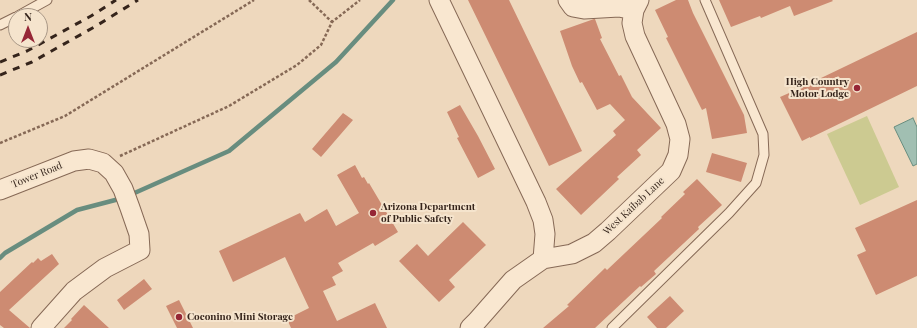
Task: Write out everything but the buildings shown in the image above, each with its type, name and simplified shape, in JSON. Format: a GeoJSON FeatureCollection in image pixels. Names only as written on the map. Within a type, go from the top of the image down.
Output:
{"type":"FeatureCollection","features":[{"type":"Feature","properties":{"kind":"street"},"geometry":{"type":"LineString","coordinates":[[439,0],[536,202],[543,220],[545,234],[543,259]]}},
{"type":"Feature","properties":{"kind":"street"},"geometry":{"type":"LineString","coordinates":[[568,0],[573,7],[584,9],[636,5]]}},
{"type":"Feature","properties":{"kind":"street","name":"West Kaibab Lane"},"geometry":{"type":"LineString","coordinates":[[476,326],[513,280],[543,259],[572,254],[594,243],[671,171],[678,155],[680,139],[676,124],[635,36],[632,23],[636,5]]}},
{"type":"Feature","properties":{"kind":"street","name":"Tower Road"},"geometry":{"type":"LineString","coordinates":[[0,190],[74,161],[89,159],[103,163]]}},
{"type":"Feature","properties":{"kind":"street"},"geometry":{"type":"LineString","coordinates":[[41,328],[74,291],[105,268],[140,250],[139,234],[123,189],[114,173],[103,163]]}},
{"type":"Feature","properties":{"kind":"lane"},"geometry":{"type":"LineString","coordinates":[[33,8],[47,0]]}},
{"type":"Feature","properties":{"kind":"lane"},"geometry":{"type":"LineString","coordinates":[[612,328],[729,213],[756,182],[764,155],[762,134],[705,0]]}},
{"type":"Feature","properties":{"kind":"path"},"geometry":{"type":"LineString","coordinates":[[0,143],[65,116],[254,0]]}},
{"type":"Feature","properties":{"kind":"path"},"geometry":{"type":"LineString","coordinates":[[309,0],[332,22]]}},
{"type":"Feature","properties":{"kind":"path"},"geometry":{"type":"LineString","coordinates":[[103,163],[229,106],[297,65],[321,45],[332,22],[360,0]]}},
{"type":"Feature","properties":{"kind":"shaded area"},"geometry":{"type":"Polygon","coordinates":[[[867,116],[899,187],[860,205],[827,134],[867,116]]]}},
{"type":"Feature","properties":{"kind":"shaded area"},"geometry":{"type":"Polygon","coordinates":[[[913,118],[917,127],[917,164],[913,166],[894,127],[913,118]]]}},
{"type":"Feature","properties":{"kind":"waterway"},"geometry":{"type":"LineString","coordinates":[[130,195],[229,151],[336,62],[393,0]]}},
{"type":"Feature","properties":{"kind":"waterway"},"geometry":{"type":"LineString","coordinates":[[0,258],[5,253],[77,210],[123,198]]}},
{"type":"Feature","properties":{"kind":"railway"},"geometry":{"type":"LineString","coordinates":[[0,62],[27,51],[91,16],[116,0]]}},
{"type":"Feature","properties":{"kind":"railway"},"geometry":{"type":"LineString","coordinates":[[0,75],[32,62],[96,26],[138,0]]}},
{"type":"Feature","properties":{"kind":"place","name":"High Country Motor Lodge"},"geometry":{"type":"Point","coordinates":[857,88]}},
{"type":"Feature","properties":{"kind":"place","name":"Arizona Department of Public Safety"},"geometry":{"type":"Point","coordinates":[373,213]}},
{"type":"Feature","properties":{"kind":"place","name":"Coconino Mini Storage"},"geometry":{"type":"Point","coordinates":[179,317]}}]}
